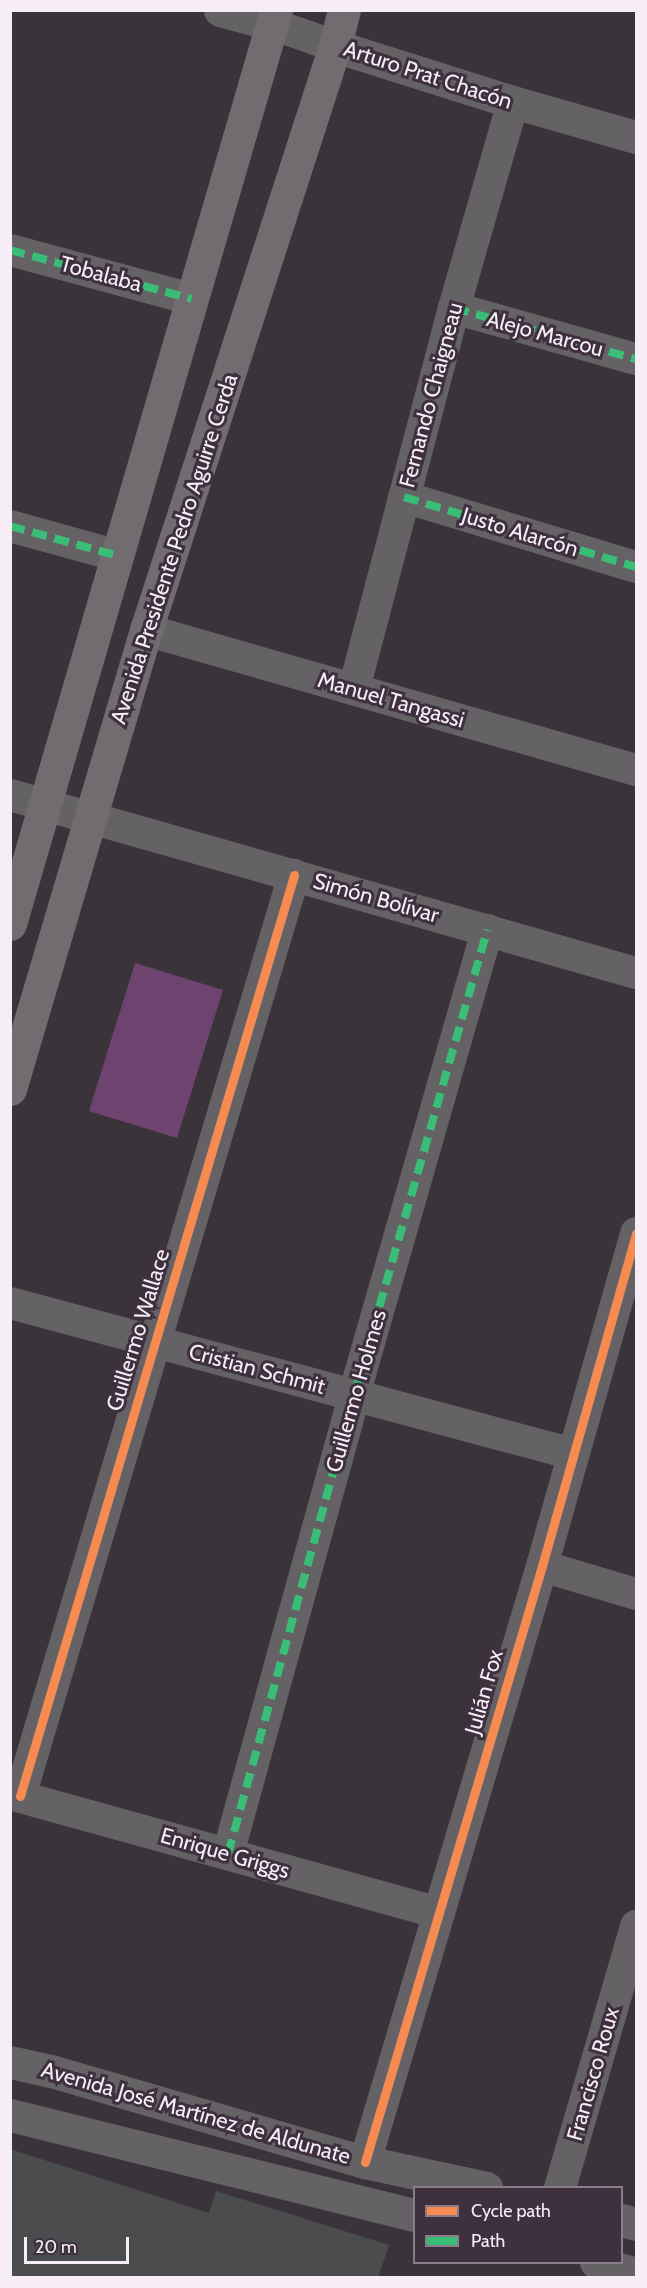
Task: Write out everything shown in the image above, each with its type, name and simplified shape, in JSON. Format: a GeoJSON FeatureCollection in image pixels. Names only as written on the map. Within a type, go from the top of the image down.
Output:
{"type":"FeatureCollection","features":[{"type":"Feature","properties":{"kind":"main road","name":"Avenida Presidente Pedro Aguirre Cerda"},"geometry":{"type":"LineString","coordinates":[[10,1089],[146,630],[335,46],[344,10]]}},
{"type":"Feature","properties":{"kind":"main road"},"geometry":{"type":"LineString","coordinates":[[10,924],[274,17]]}},
{"type":"Feature","properties":{"kind":"street","name":"Arturo Prat Chacón"},"geometry":{"type":"LineString","coordinates":[[220,10],[274,17],[335,46],[513,102],[636,137]]}},
{"type":"Feature","properties":{"kind":"street","name":"Fernando Chaigneau"},"geometry":{"type":"LineString","coordinates":[[354,689],[454,309],[513,102]]}},
{"type":"Feature","properties":{"kind":"street","name":"Tobalaba"},"geometry":{"type":"LineString","coordinates":[[10,250],[191,299]]}},
{"type":"Feature","properties":{"kind":"street","name":"Alejo Marcou"},"geometry":{"type":"LineString","coordinates":[[454,309],[636,359]]}},
{"type":"Feature","properties":{"kind":"street","name":"Justo Alarcón"},"geometry":{"type":"LineString","coordinates":[[404,497],[636,567]]}},
{"type":"Feature","properties":{"kind":"street"},"geometry":{"type":"LineString","coordinates":[[10,526],[117,556]]}},
{"type":"Feature","properties":{"kind":"street","name":"Manuel Tangassi"},"geometry":{"type":"LineString","coordinates":[[146,630],[636,770]]}},
{"type":"Feature","properties":{"kind":"street","name":"Simón Bolívar"},"geometry":{"type":"LineString","coordinates":[[10,795],[636,973]]}},
{"type":"Feature","properties":{"kind":"street","name":"Guillermo Wallace"},"geometry":{"type":"LineString","coordinates":[[16,1795],[294,875]]}},
{"type":"Feature","properties":{"kind":"street","name":"Guillermo Holmes"},"geometry":{"type":"LineString","coordinates":[[228,1854],[354,1395],[487,930]]}},
{"type":"Feature","properties":{"kind":"street","name":"Julián Fox"},"geometry":{"type":"LineString","coordinates":[[365,2162],[542,1566],[636,1233]]}},
{"type":"Feature","properties":{"kind":"street","name":"Cristian Schmit"},"geometry":{"type":"LineString","coordinates":[[10,1303],[573,1454]]}},
{"type":"Feature","properties":{"kind":"street"},"geometry":{"type":"LineString","coordinates":[[542,1566],[636,1594]]}},
{"type":"Feature","properties":{"kind":"street","name":"Enrique Griggs"},"geometry":{"type":"LineString","coordinates":[[16,1795],[439,1913]]}},
{"type":"Feature","properties":{"kind":"street","name":"Francisco Roux"},"geometry":{"type":"LineString","coordinates":[[560,2186],[636,1926]]}},
{"type":"Feature","properties":{"kind":"street","name":"Avenida José Martínez de Aldunate"},"geometry":{"type":"LineString","coordinates":[[10,2062],[63,2074],[365,2162],[481,2186]]}},
{"type":"Feature","properties":{"kind":"street","name":"Avenida José Martínez de Aldunate"},"geometry":{"type":"LineString","coordinates":[[10,2115],[413,2215]]}},
{"type":"Feature","properties":{"kind":"street"},"geometry":{"type":"LineString","coordinates":[[603,2264],[636,2274]]}},
{"type":"Feature","properties":{"kind":"shaded area"},"geometry":{"type":"Polygon","coordinates":[[[135,963],[223,990],[177,1138],[89,1111],[135,963]]]}},
{"type":"Feature","properties":{"kind":"building"},"geometry":{"type":"Polygon","coordinates":[[[10,2149],[209,2213],[216,2191],[389,2245],[378,2278],[10,2278],[10,2149]]]}},
{"type":"Feature","properties":{"kind":"marked path"},"geometry":{"type":"LineString","coordinates":[[10,250],[191,299]]}},
{"type":"Feature","properties":{"kind":"marked path"},"geometry":{"type":"LineString","coordinates":[[454,308],[636,359]]}},
{"type":"Feature","properties":{"kind":"marked path"},"geometry":{"type":"LineString","coordinates":[[404,497],[636,567]]}},
{"type":"Feature","properties":{"kind":"marked path"},"geometry":{"type":"LineString","coordinates":[[10,526],[118,556]]}},
{"type":"Feature","properties":{"kind":"marked path"},"geometry":{"type":"LineString","coordinates":[[228,1854],[354,1395],[487,930]]}},
{"type":"Feature","properties":{"kind":"cycle path"},"geometry":{"type":"LineString","coordinates":[[20,1796],[294,875]]}},
{"type":"Feature","properties":{"kind":"cycle path"},"geometry":{"type":"LineString","coordinates":[[365,2162],[542,1566],[636,1233]]}}]}
